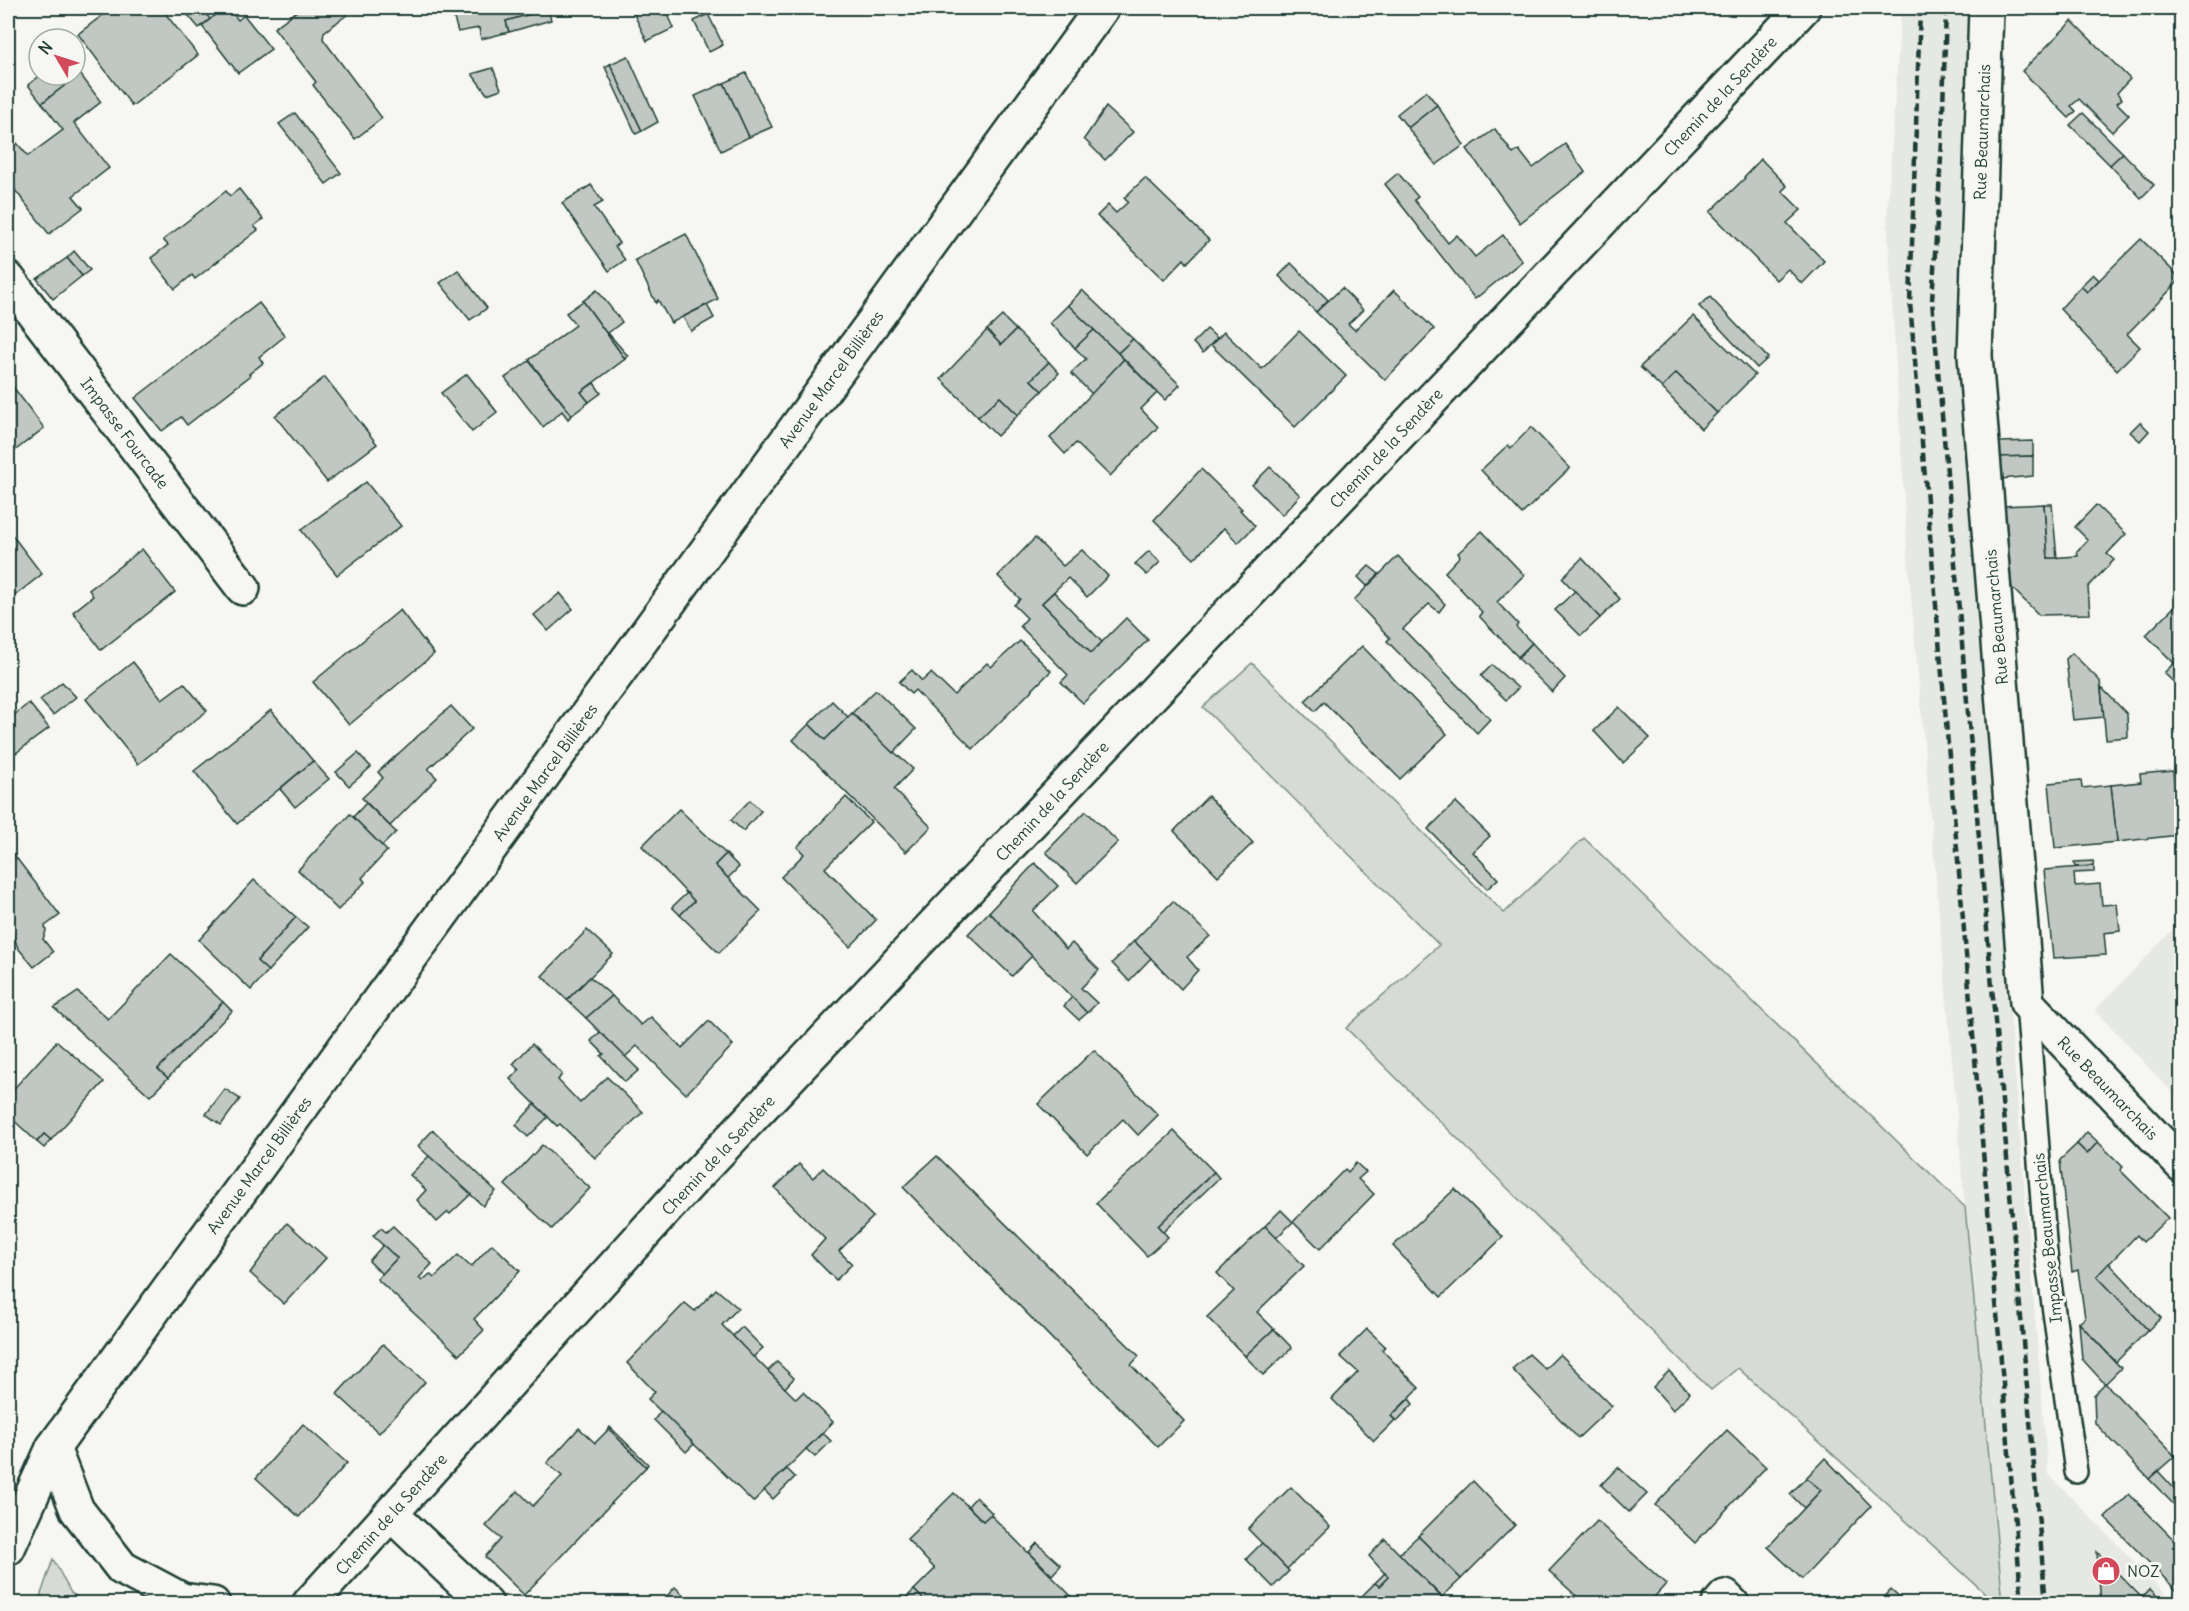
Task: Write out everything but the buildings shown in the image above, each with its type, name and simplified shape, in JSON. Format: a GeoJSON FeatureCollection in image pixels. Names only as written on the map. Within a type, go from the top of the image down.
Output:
{"type":"FeatureCollection","features":[{"type":"Feature","properties":{"kind":"street","name":"Avenue Marcel Billières"},"geometry":{"type":"LineString","coordinates":[[8,1548],[54,1448],[1102,8]]}},
{"type":"Feature","properties":{"kind":"street","name":"Chemin de la Sendère"},"geometry":{"type":"LineString","coordinates":[[309,1604],[693,1179],[1803,8]]}},
{"type":"Feature","properties":{"kind":"street","name":"Rue Beaumarchais"},"geometry":{"type":"LineString","coordinates":[[1986,8],[1975,356],[2027,1004],[2181,1165]]}},
{"type":"Feature","properties":{"kind":"street","name":"Impasse Fourcade"},"geometry":{"type":"LineString","coordinates":[[8,279],[243,588]]}},
{"type":"Feature","properties":{"kind":"street"},"geometry":{"type":"LineString","coordinates":[[54,1448],[77,1510],[122,1568],[183,1600],[213,1604]]}},
{"type":"Feature","properties":{"kind":"street"},"geometry":{"type":"LineString","coordinates":[[391,1515],[486,1604]]}},
{"type":"Feature","properties":{"kind":"street"},"geometry":{"type":"LineString","coordinates":[[1719,1604],[1725,1597],[1732,1604]]}},
{"type":"Feature","properties":{"kind":"lane","name":"Impasse Beaumarchais"},"geometry":{"type":"LineString","coordinates":[[2027,1004],[2046,1254],[2076,1472]]}},
{"type":"Feature","properties":{"kind":"shaded area"},"geometry":{"type":"Polygon","coordinates":[[[1901,8],[1967,8],[1955,348],[2048,1474],[2175,1603],[2003,1603],[1965,1207],[1908,561],[1887,218],[1901,8]]]}},
{"type":"Feature","properties":{"kind":"shaded area"},"geometry":{"type":"Polygon","coordinates":[[[1252,663],[1504,913],[1584,838],[1965,1207],[2003,1603],[1996,1603],[1738,1368],[1711,1390],[1346,1028],[1439,945],[1203,707],[1252,663]]]}},
{"type":"Feature","properties":{"kind":"shaded area"},"geometry":{"type":"Polygon","coordinates":[[[2181,921],[2181,1102],[2095,1010],[2181,921]]]}},
{"type":"Feature","properties":{"kind":"shaded area"},"geometry":{"type":"Polygon","coordinates":[[[53,1559],[71,1593],[87,1603],[38,1603],[53,1559]]]}},
{"type":"Feature","properties":{"kind":"railway"},"geometry":{"type":"LineString","coordinates":[[1920,8],[1910,303],[2022,1604]]}},
{"type":"Feature","properties":{"kind":"railway"},"geometry":{"type":"LineString","coordinates":[[1946,8],[1942,142],[1932,301],[2046,1604]]}},
{"type":"Feature","properties":{"kind":"place","name":"NOZ"},"geometry":{"type":"Point","coordinates":[2106,1571]}}]}
